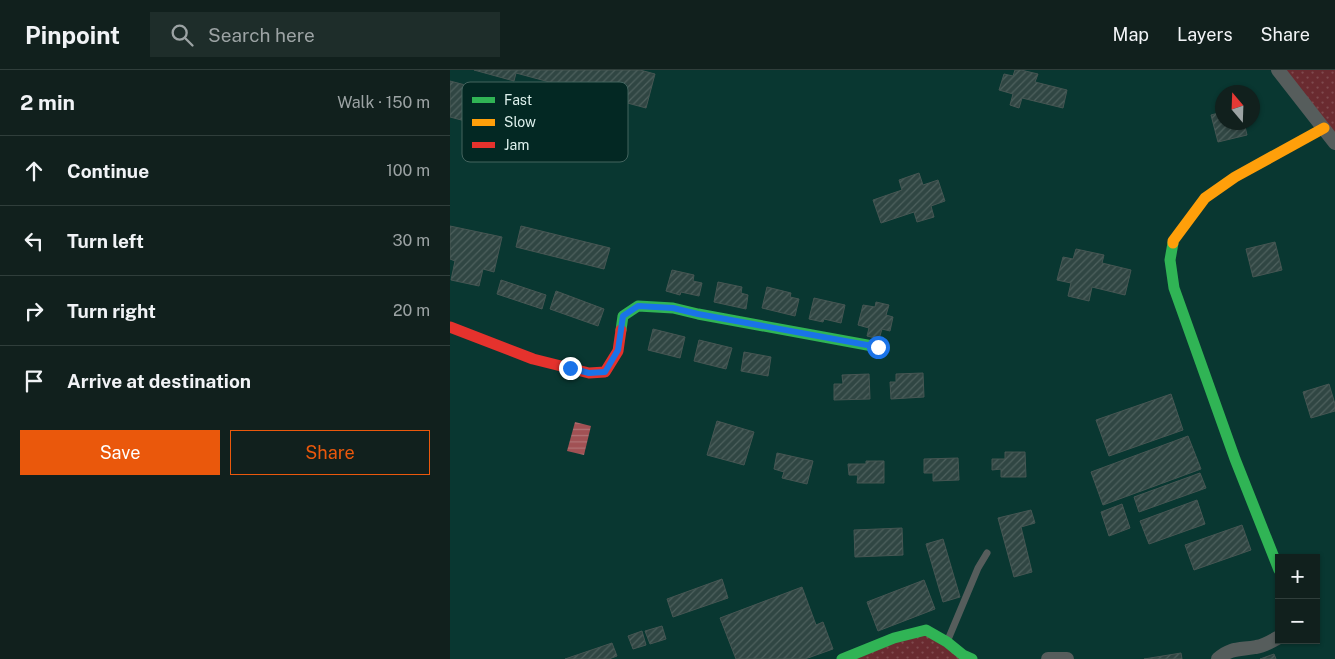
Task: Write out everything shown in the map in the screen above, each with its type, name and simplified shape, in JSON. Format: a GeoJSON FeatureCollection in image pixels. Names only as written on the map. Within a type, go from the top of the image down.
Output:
{"type":"FeatureCollection","features":[{"type":"Feature","properties":{"kind":"street"},"geometry":{"type":"LineString","coordinates":[[1278,70],[1335,143]]}},
{"type":"Feature","properties":{"kind":"street"},"geometry":{"type":"LineString","coordinates":[[1275,560],[1234,459],[1174,288],[1170,260],[1173,241],[1205,198],[1235,177],[1324,128]]}},
{"type":"Feature","properties":{"kind":"street"},"geometry":{"type":"LineString","coordinates":[[450,327],[533,359],[589,373],[605,372],[618,350],[623,316],[638,306],[673,308],[878,347]]}},
{"type":"Feature","properties":{"kind":"street"},"geometry":{"type":"LineString","coordinates":[[842,659],[894,638],[926,630],[972,659]]}},
{"type":"Feature","properties":{"kind":"street"},"geometry":{"type":"LineString","coordinates":[[1218,659],[1224,653],[1236,649],[1258,647],[1275,639]]}},
{"type":"Feature","properties":{"kind":"street"},"geometry":{"type":"LineString","coordinates":[[1048,659],[1067,659]]}},
{"type":"Feature","properties":{"kind":"lane"},"geometry":{"type":"LineString","coordinates":[[947,642],[978,568],[987,553]]}},
{"type":"Feature","properties":{"kind":"shaded area"},"geometry":{"type":"Polygon","coordinates":[[[450,70],[1278,70],[1335,136],[1335,659],[450,659],[450,70]]]}},
{"type":"Feature","properties":{"kind":"shaded area"},"geometry":{"type":"Polygon","coordinates":[[[1278,70],[1335,70],[1335,136],[1278,70]]]}},
{"type":"Feature","properties":{"kind":"shaded area"},"geometry":{"type":"Polygon","coordinates":[[[575,422],[591,426],[584,455],[567,451],[575,422]]]}},
{"type":"Feature","properties":{"kind":"shaded area"},"geometry":{"type":"Polygon","coordinates":[[[926,630],[972,659],[855,659],[926,630]]]}},
{"type":"Feature","properties":{"kind":"building"},"geometry":{"type":"Polygon","coordinates":[[[474,70],[640,70],[655,74],[646,108],[628,103],[628,82],[549,82],[516,73],[514,81],[474,70]]]}},
{"type":"Feature","properties":{"kind":"building"},"geometry":{"type":"Polygon","coordinates":[[[1015,70],[1038,74],[1035,82],[1067,90],[1063,108],[1022,98],[1019,108],[1010,105],[1013,94],[999,90],[1004,74],[1013,76],[1015,70]]]}},
{"type":"Feature","properties":{"kind":"building"},"geometry":{"type":"Polygon","coordinates":[[[450,81],[462,84],[462,120],[450,117],[450,81]]]}},
{"type":"Feature","properties":{"kind":"building"},"geometry":{"type":"Polygon","coordinates":[[[1215,114],[1215,130],[1246,130],[1247,135],[1218,142],[1211,115],[1215,114]]]}},
{"type":"Feature","properties":{"kind":"building"},"geometry":{"type":"Polygon","coordinates":[[[919,173],[923,185],[938,180],[945,201],[931,206],[934,217],[917,222],[914,212],[881,223],[873,200],[902,190],[899,180],[919,173]]]}},
{"type":"Feature","properties":{"kind":"building"},"geometry":{"type":"Polygon","coordinates":[[[450,226],[502,237],[494,272],[483,269],[479,286],[451,280],[455,261],[450,259],[450,226]]]}},
{"type":"Feature","properties":{"kind":"building"},"geometry":{"type":"Polygon","coordinates":[[[521,226],[610,248],[604,269],[516,247],[521,226]]]}},
{"type":"Feature","properties":{"kind":"building"},"geometry":{"type":"Polygon","coordinates":[[[1275,242],[1282,270],[1253,277],[1246,249],[1275,242]]]}},
{"type":"Feature","properties":{"kind":"building"},"geometry":{"type":"Polygon","coordinates":[[[1076,249],[1104,255],[1102,263],[1131,270],[1125,295],[1092,287],[1089,301],[1068,296],[1071,283],[1057,280],[1063,257],[1073,259],[1076,249]]]}},
{"type":"Feature","properties":{"kind":"building"},"geometry":{"type":"Polygon","coordinates":[[[672,270],[694,275],[693,281],[702,283],[699,296],[681,292],[680,295],[666,291],[672,270]]]}},
{"type":"Feature","properties":{"kind":"building"},"geometry":{"type":"Polygon","coordinates":[[[501,280],[546,295],[542,309],[497,294],[501,280]]]}},
{"type":"Feature","properties":{"kind":"building"},"geometry":{"type":"Polygon","coordinates":[[[718,282],[742,287],[741,293],[748,295],[746,309],[714,302],[718,282]]]}},
{"type":"Feature","properties":{"kind":"building"},"geometry":{"type":"Polygon","coordinates":[[[767,287],[791,293],[790,297],[799,299],[795,316],[762,308],[767,287]]]}},
{"type":"Feature","properties":{"kind":"building"},"geometry":{"type":"Polygon","coordinates":[[[556,291],[604,309],[598,326],[550,309],[556,291]]]}},
{"type":"Feature","properties":{"kind":"building"},"geometry":{"type":"Polygon","coordinates":[[[814,298],[845,305],[841,323],[824,319],[823,322],[809,319],[814,298]]]}},
{"type":"Feature","properties":{"kind":"building"},"geometry":{"type":"Polygon","coordinates":[[[876,302],[889,305],[886,315],[893,317],[890,331],[882,329],[879,339],[867,336],[869,328],[858,325],[863,305],[875,307],[876,302]]]}},
{"type":"Feature","properties":{"kind":"building"},"geometry":{"type":"Polygon","coordinates":[[[653,329],[685,337],[680,358],[648,350],[653,329]]]}},
{"type":"Feature","properties":{"kind":"building"},"geometry":{"type":"Polygon","coordinates":[[[699,340],[732,348],[726,369],[694,361],[699,340]]]}},
{"type":"Feature","properties":{"kind":"building"},"geometry":{"type":"Polygon","coordinates":[[[744,352],[771,357],[768,376],[741,371],[744,352]]]}},
{"type":"Feature","properties":{"kind":"building"},"geometry":{"type":"Polygon","coordinates":[[[923,373],[924,397],[891,399],[890,382],[896,382],[896,374],[923,373]]]}},
{"type":"Feature","properties":{"kind":"building"},"geometry":{"type":"Polygon","coordinates":[[[869,374],[870,399],[834,400],[834,384],[843,384],[842,375],[869,374]]]}},
{"type":"Feature","properties":{"kind":"building"},"geometry":{"type":"Polygon","coordinates":[[[1329,384],[1335,404],[1335,411],[1311,418],[1303,392],[1329,384]]]}},
{"type":"Feature","properties":{"kind":"building"},"geometry":{"type":"Polygon","coordinates":[[[1171,394],[1183,430],[1109,456],[1096,420],[1171,394]]]}},
{"type":"Feature","properties":{"kind":"building"},"geometry":{"type":"Polygon","coordinates":[[[717,421],[754,432],[744,465],[707,455],[717,421]]]}},
{"type":"Feature","properties":{"kind":"building"},"geometry":{"type":"Polygon","coordinates":[[[1188,436],[1201,469],[1103,505],[1091,472],[1188,436]]]}},
{"type":"Feature","properties":{"kind":"building"},"geometry":{"type":"Polygon","coordinates":[[[1005,452],[1025,452],[1026,477],[1001,477],[1001,469],[992,470],[992,459],[1005,459],[1005,452]]]}},
{"type":"Feature","properties":{"kind":"building"},"geometry":{"type":"Polygon","coordinates":[[[777,453],[813,461],[807,484],[782,478],[784,472],[774,469],[777,453]]]}},
{"type":"Feature","properties":{"kind":"building"},"geometry":{"type":"Polygon","coordinates":[[[958,458],[959,480],[933,481],[933,473],[924,473],[924,459],[958,458]]]}},
{"type":"Feature","properties":{"kind":"building"},"geometry":{"type":"Polygon","coordinates":[[[866,461],[884,461],[884,483],[857,483],[858,475],[849,475],[848,464],[866,464],[866,461]]]}},
{"type":"Feature","properties":{"kind":"building"},"geometry":{"type":"Polygon","coordinates":[[[1200,473],[1206,488],[1139,512],[1134,497],[1200,473]]]}},
{"type":"Feature","properties":{"kind":"building"},"geometry":{"type":"Polygon","coordinates":[[[1197,500],[1205,524],[1149,544],[1140,521],[1197,500]]]}},
{"type":"Feature","properties":{"kind":"building"},"geometry":{"type":"Polygon","coordinates":[[[1122,504],[1130,528],[1109,536],[1101,512],[1122,504]]]}},
{"type":"Feature","properties":{"kind":"building"},"geometry":{"type":"Polygon","coordinates":[[[1031,510],[1035,523],[1021,527],[1032,572],[1014,577],[998,518],[1031,510]]]}},
{"type":"Feature","properties":{"kind":"building"},"geometry":{"type":"Polygon","coordinates":[[[1242,525],[1251,550],[1194,570],[1185,545],[1242,525]]]}},
{"type":"Feature","properties":{"kind":"building"},"geometry":{"type":"Polygon","coordinates":[[[902,528],[903,555],[855,557],[854,530],[902,528]]]}},
{"type":"Feature","properties":{"kind":"building"},"geometry":{"type":"Polygon","coordinates":[[[943,539],[960,597],[943,602],[926,544],[943,539]]]}},
{"type":"Feature","properties":{"kind":"building"},"geometry":{"type":"Polygon","coordinates":[[[722,579],[728,598],[673,617],[667,599],[722,579]]]}},
{"type":"Feature","properties":{"kind":"building"},"geometry":{"type":"Polygon","coordinates":[[[924,580],[935,609],[878,631],[867,602],[924,580]]]}},
{"type":"Feature","properties":{"kind":"building"},"geometry":{"type":"Polygon","coordinates":[[[802,587],[816,625],[823,622],[833,649],[805,659],[736,659],[720,618],[802,587]]]}},
{"type":"Feature","properties":{"kind":"building"},"geometry":{"type":"Polygon","coordinates":[[[662,626],[666,639],[650,644],[645,631],[662,626]]]}},
{"type":"Feature","properties":{"kind":"building"},"geometry":{"type":"Polygon","coordinates":[[[642,631],[646,645],[633,649],[628,636],[642,631]]]}},
{"type":"Feature","properties":{"kind":"building"},"geometry":{"type":"Polygon","coordinates":[[[612,643],[617,656],[609,659],[565,659],[612,643]]]}},
{"type":"Feature","properties":{"kind":"building"},"geometry":{"type":"Polygon","coordinates":[[[1181,653],[1182,659],[1144,659],[1181,653]]]}},
{"type":"Feature","properties":{"kind":"building"},"geometry":{"type":"Polygon","coordinates":[[[1274,654],[1276,659],[1260,659],[1274,654]]]}},
{"type":"Feature","properties":{"kind":"traffic: fast"},"geometry":{"type":"LineString","coordinates":[[1173,243],[1170,260],[1174,288],[1235,459],[1275,560]]}},
{"type":"Feature","properties":{"kind":"traffic: fast"},"geometry":{"type":"LineString","coordinates":[[621,330],[623,316],[638,306],[673,308],[878,347]]}},
{"type":"Feature","properties":{"kind":"traffic: fast"},"geometry":{"type":"LineString","coordinates":[[842,659],[894,638],[926,630],[972,659]]}},
{"type":"Feature","properties":{"kind":"traffic: slow"},"geometry":{"type":"LineString","coordinates":[[1173,243],[1205,198],[1235,177],[1324,128]]}},
{"type":"Feature","properties":{"kind":"traffic: jam"},"geometry":{"type":"LineString","coordinates":[[450,327],[533,359],[589,373],[605,372],[618,351],[621,330]]}},
{"type":"Feature","properties":{"kind":"route"},"geometry":{"type":"LineString","coordinates":[[570,368],[589,373],[605,372],[618,350],[623,316],[638,306],[673,308],[878,347]]}}]}
